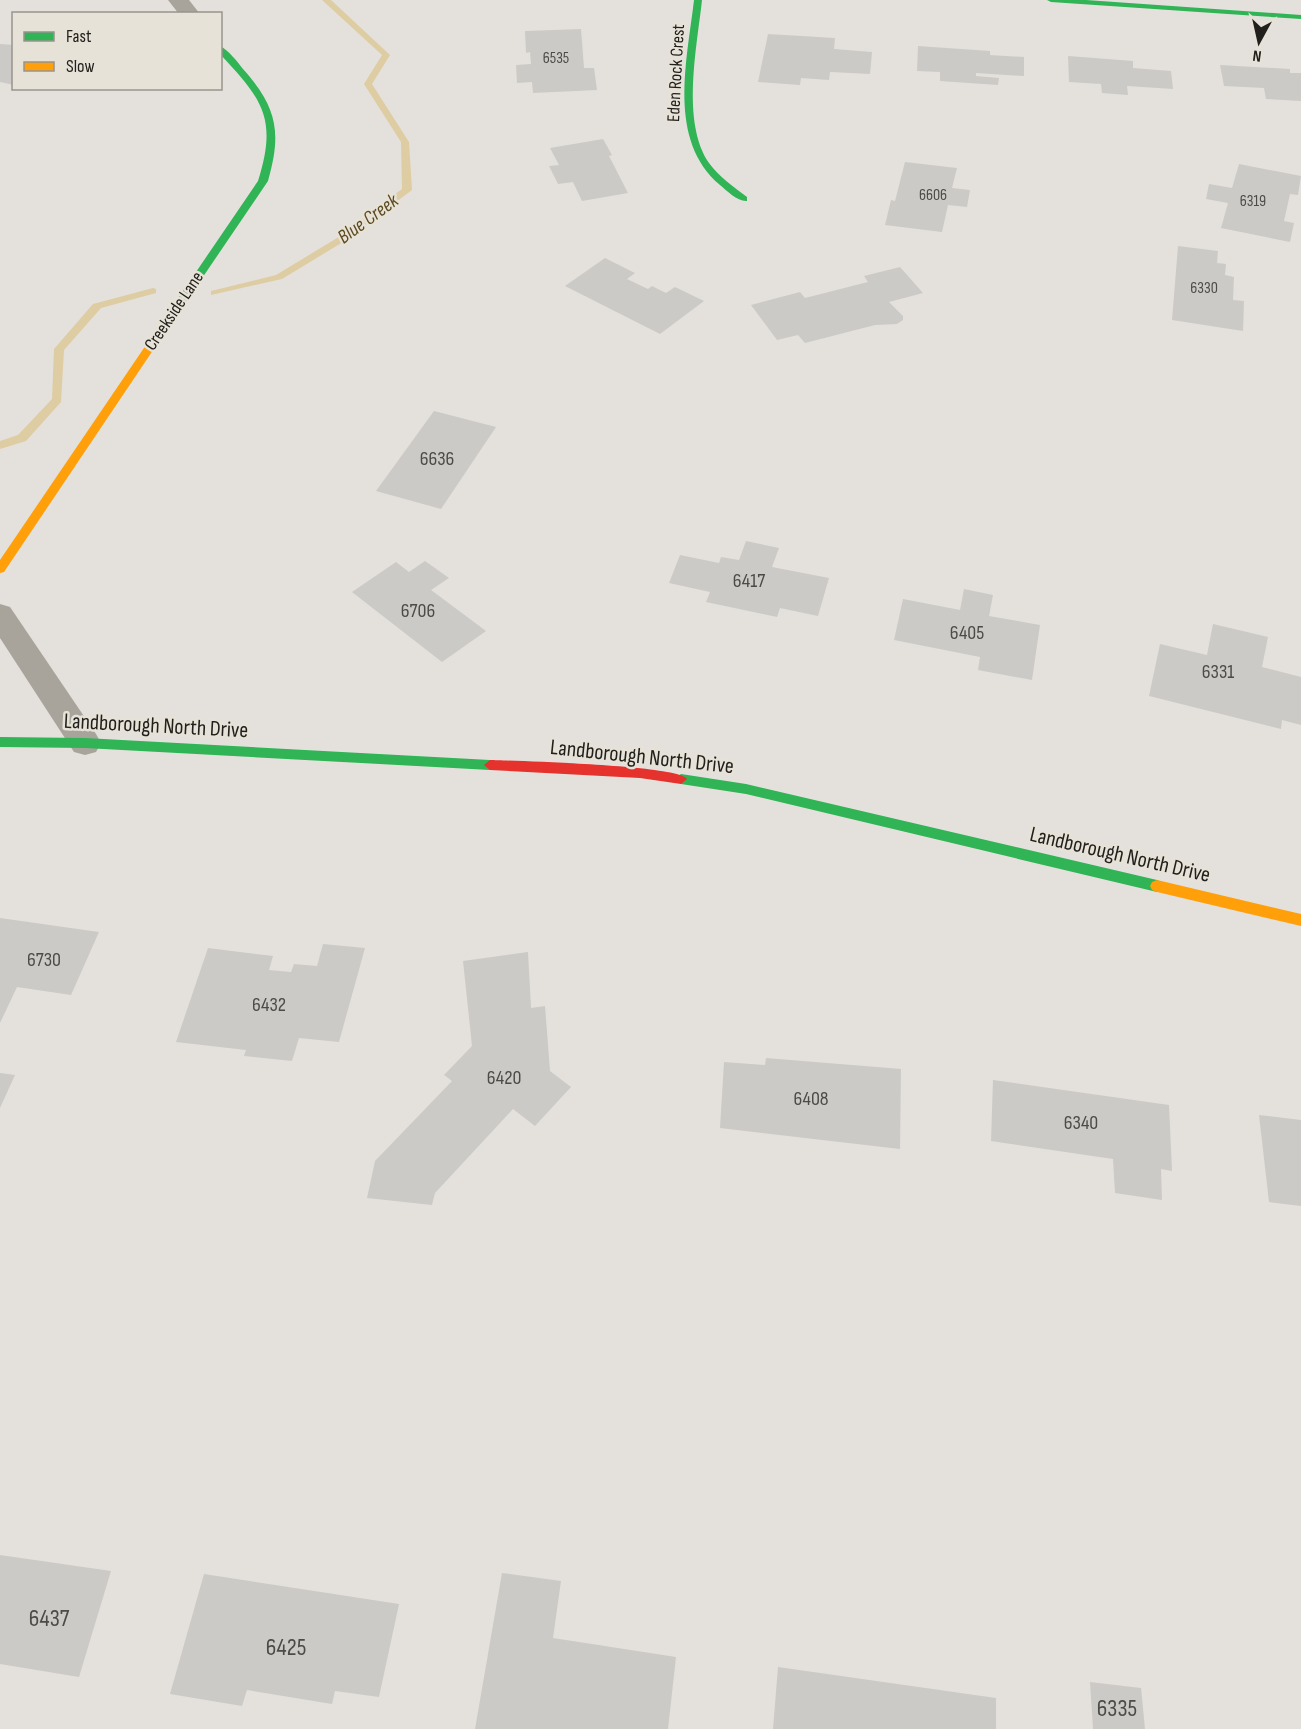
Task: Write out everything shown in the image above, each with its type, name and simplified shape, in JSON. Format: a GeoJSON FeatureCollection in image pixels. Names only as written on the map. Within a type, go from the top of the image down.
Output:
{"type":"FeatureCollection","features":[{"type":"Feature","properties":{"kind":"street"},"geometry":{"type":"LineString","coordinates":[[178,0],[188,12]]}},
{"type":"Feature","properties":{"kind":"street","name":"Eden Rock Crest"},"geometry":{"type":"LineString","coordinates":[[698,0],[690,131],[699,155],[710,170],[744,199]]}},
{"type":"Feature","properties":{"kind":"street"},"geometry":{"type":"LineString","coordinates":[[1051,0],[1301,17]]}},
{"type":"Feature","properties":{"kind":"street","name":"Creekside Lane"},"geometry":{"type":"LineString","coordinates":[[0,569],[263,181],[271,164],[276,140],[273,117],[257,89],[222,50]]}},
{"type":"Feature","properties":{"kind":"street"},"geometry":{"type":"LineString","coordinates":[[0,615],[85,743]]}},
{"type":"Feature","properties":{"kind":"street","name":"Landborough North Drive"},"geometry":{"type":"LineString","coordinates":[[0,742],[85,743],[640,773],[746,789],[1301,920]]}},
{"type":"Feature","properties":{"kind":"building"},"geometry":{"type":"Polygon","coordinates":[[[581,29],[584,68],[594,68],[597,90],[533,93],[532,82],[517,83],[516,65],[531,64],[530,52],[526,53],[525,31],[581,29]]]}},
{"type":"Feature","properties":{"kind":"building"},"geometry":{"type":"Polygon","coordinates":[[[768,34],[835,38],[834,49],[872,52],[870,74],[830,72],[829,80],[801,78],[800,85],[758,82],[768,34]]]}},
{"type":"Feature","properties":{"kind":"building"},"geometry":{"type":"Polygon","coordinates":[[[0,44],[12,45],[12,85],[0,82],[0,44]]]}},
{"type":"Feature","properties":{"kind":"building"},"geometry":{"type":"Polygon","coordinates":[[[918,46],[990,51],[990,55],[1024,57],[1024,76],[976,73],[976,76],[999,78],[998,85],[940,81],[940,72],[917,71],[918,46]]]}},
{"type":"Feature","properties":{"kind":"building"},"geometry":{"type":"Polygon","coordinates":[[[1068,56],[1133,61],[1133,68],[1171,71],[1173,89],[1127,86],[1128,95],[1102,93],[1101,84],[1069,82],[1068,56]]]}},
{"type":"Feature","properties":{"kind":"building"},"geometry":{"type":"Polygon","coordinates":[[[1220,65],[1290,69],[1290,73],[1301,73],[1301,101],[1266,99],[1264,88],[1224,86],[1220,65]]]}},
{"type":"Feature","properties":{"kind":"building"},"geometry":{"type":"Polygon","coordinates":[[[603,139],[628,193],[582,201],[573,182],[558,184],[549,166],[559,165],[550,148],[603,139]]]}},
{"type":"Feature","properties":{"kind":"building"},"geometry":{"type":"Polygon","coordinates":[[[905,162],[957,168],[952,188],[970,190],[967,207],[948,205],[942,232],[885,225],[891,200],[895,201],[905,162]]]}},
{"type":"Feature","properties":{"kind":"building"},"geometry":{"type":"Polygon","coordinates":[[[1239,164],[1301,176],[1298,195],[1290,194],[1284,221],[1294,223],[1290,242],[1221,228],[1228,203],[1206,199],[1209,184],[1232,188],[1239,164]]]}},
{"type":"Feature","properties":{"kind":"building"},"geometry":{"type":"Polygon","coordinates":[[[1178,246],[1218,251],[1217,263],[1226,264],[1225,275],[1234,277],[1233,300],[1244,301],[1243,331],[1172,320],[1178,246]]]}},
{"type":"Feature","properties":{"kind":"building"},"geometry":{"type":"Polygon","coordinates":[[[605,258],[635,273],[627,279],[648,289],[652,286],[666,293],[675,287],[704,301],[660,334],[565,286],[605,258]]]}},
{"type":"Feature","properties":{"kind":"building"},"geometry":{"type":"Polygon","coordinates":[[[900,267],[923,293],[889,302],[903,316],[903,320],[897,324],[875,325],[805,343],[798,335],[777,340],[751,305],[800,292],[805,298],[868,282],[864,276],[900,267]]]}},
{"type":"Feature","properties":{"kind":"building"},"geometry":{"type":"Polygon","coordinates":[[[434,411],[496,427],[441,509],[376,491],[434,411]]]}},
{"type":"Feature","properties":{"kind":"building"},"geometry":{"type":"Polygon","coordinates":[[[746,541],[779,548],[772,567],[829,578],[818,616],[780,608],[777,617],[706,602],[710,592],[669,583],[680,555],[719,563],[721,557],[739,560],[746,541]]]}},
{"type":"Feature","properties":{"kind":"building"},"geometry":{"type":"Polygon","coordinates":[[[425,561],[449,578],[431,590],[486,631],[442,662],[352,592],[396,562],[409,572],[425,561]]]}},
{"type":"Feature","properties":{"kind":"building"},"geometry":{"type":"Polygon","coordinates":[[[964,589],[993,595],[989,616],[1040,625],[1032,680],[978,670],[980,657],[894,640],[903,599],[960,610],[964,589]]]}},
{"type":"Feature","properties":{"kind":"building"},"geometry":{"type":"Polygon","coordinates":[[[1213,624],[1268,637],[1262,667],[1301,677],[1301,725],[1282,720],[1281,729],[1149,696],[1160,644],[1207,655],[1213,624]]]}},
{"type":"Feature","properties":{"kind":"building"},"geometry":{"type":"Polygon","coordinates":[[[0,918],[99,932],[71,995],[17,987],[0,1023],[0,918]]]}},
{"type":"Feature","properties":{"kind":"building"},"geometry":{"type":"Polygon","coordinates":[[[323,944],[365,948],[339,1042],[299,1038],[292,1061],[244,1056],[246,1050],[176,1042],[208,948],[273,956],[269,970],[291,972],[294,964],[317,966],[323,944]]]}},
{"type":"Feature","properties":{"kind":"building"},"geometry":{"type":"Polygon","coordinates":[[[528,952],[531,1008],[545,1006],[550,1071],[571,1087],[535,1126],[513,1109],[435,1193],[432,1205],[367,1198],[375,1161],[452,1081],[444,1075],[472,1046],[463,961],[528,952]]]}},
{"type":"Feature","properties":{"kind":"building"},"geometry":{"type":"Polygon","coordinates":[[[766,1058],[901,1069],[900,1149],[720,1128],[724,1062],[765,1065],[766,1058]]]}},
{"type":"Feature","properties":{"kind":"building"},"geometry":{"type":"Polygon","coordinates":[[[0,1073],[15,1075],[0,1108],[0,1073]]]}},
{"type":"Feature","properties":{"kind":"building"},"geometry":{"type":"Polygon","coordinates":[[[993,1080],[1169,1105],[1172,1171],[1161,1169],[1162,1200],[1115,1193],[1113,1159],[991,1141],[993,1080]]]}},
{"type":"Feature","properties":{"kind":"building"},"geometry":{"type":"Polygon","coordinates":[[[1259,1115],[1301,1120],[1301,1206],[1269,1202],[1259,1115]]]}},
{"type":"Feature","properties":{"kind":"building"},"geometry":{"type":"Polygon","coordinates":[[[0,1555],[111,1571],[79,1677],[0,1664],[0,1555]]]}},
{"type":"Feature","properties":{"kind":"building"},"geometry":{"type":"Polygon","coordinates":[[[502,1573],[561,1581],[553,1638],[676,1657],[668,1729],[475,1729],[502,1573]]]}},
{"type":"Feature","properties":{"kind":"building"},"geometry":{"type":"Polygon","coordinates":[[[204,1574],[399,1604],[379,1697],[335,1691],[332,1704],[247,1690],[242,1706],[170,1694],[204,1574]]]}},
{"type":"Feature","properties":{"kind":"building"},"geometry":{"type":"Polygon","coordinates":[[[778,1667],[996,1698],[996,1729],[773,1729],[778,1667]]]}},
{"type":"Feature","properties":{"kind":"building"},"geometry":{"type":"Polygon","coordinates":[[[1090,1682],[1141,1688],[1145,1729],[1093,1729],[1090,1682]]]}},
{"type":"Feature","properties":{"kind":"waterway","name":"Blue Creek"},"geometry":{"type":"LineString","coordinates":[[214,293],[279,277],[340,240],[407,190],[405,142],[368,84],[386,55],[326,0]]}},
{"type":"Feature","properties":{"kind":"waterway","name":"Blue Creek"},"geometry":{"type":"LineString","coordinates":[[0,445],[22,438],[57,400],[59,349],[97,306],[153,291]]}},
{"type":"Feature","properties":{"kind":"traffic: fast"},"geometry":{"type":"LineString","coordinates":[[698,0],[691,60],[689,105],[695,145],[712,172],[744,199]]}},
{"type":"Feature","properties":{"kind":"traffic: fast"},"geometry":{"type":"LineString","coordinates":[[1051,0],[1301,17]]}},
{"type":"Feature","properties":{"kind":"traffic: fast"},"geometry":{"type":"LineString","coordinates":[[169,319],[263,181],[270,159],[271,122],[266,107],[248,79],[222,50]]}},
{"type":"Feature","properties":{"kind":"traffic: fast"},"geometry":{"type":"LineString","coordinates":[[0,742],[85,743],[490,765]]}},
{"type":"Feature","properties":{"kind":"traffic: fast"},"geometry":{"type":"LineString","coordinates":[[681,779],[746,789],[1157,886]]}},
{"type":"Feature","properties":{"kind":"traffic: slow"},"geometry":{"type":"LineString","coordinates":[[0,569],[169,319]]}},
{"type":"Feature","properties":{"kind":"traffic: slow"},"geometry":{"type":"LineString","coordinates":[[1157,886],[1301,920]]}},
{"type":"Feature","properties":{"kind":"traffic: jam"},"geometry":{"type":"LineString","coordinates":[[490,765],[640,773],[681,779]]}}]}
